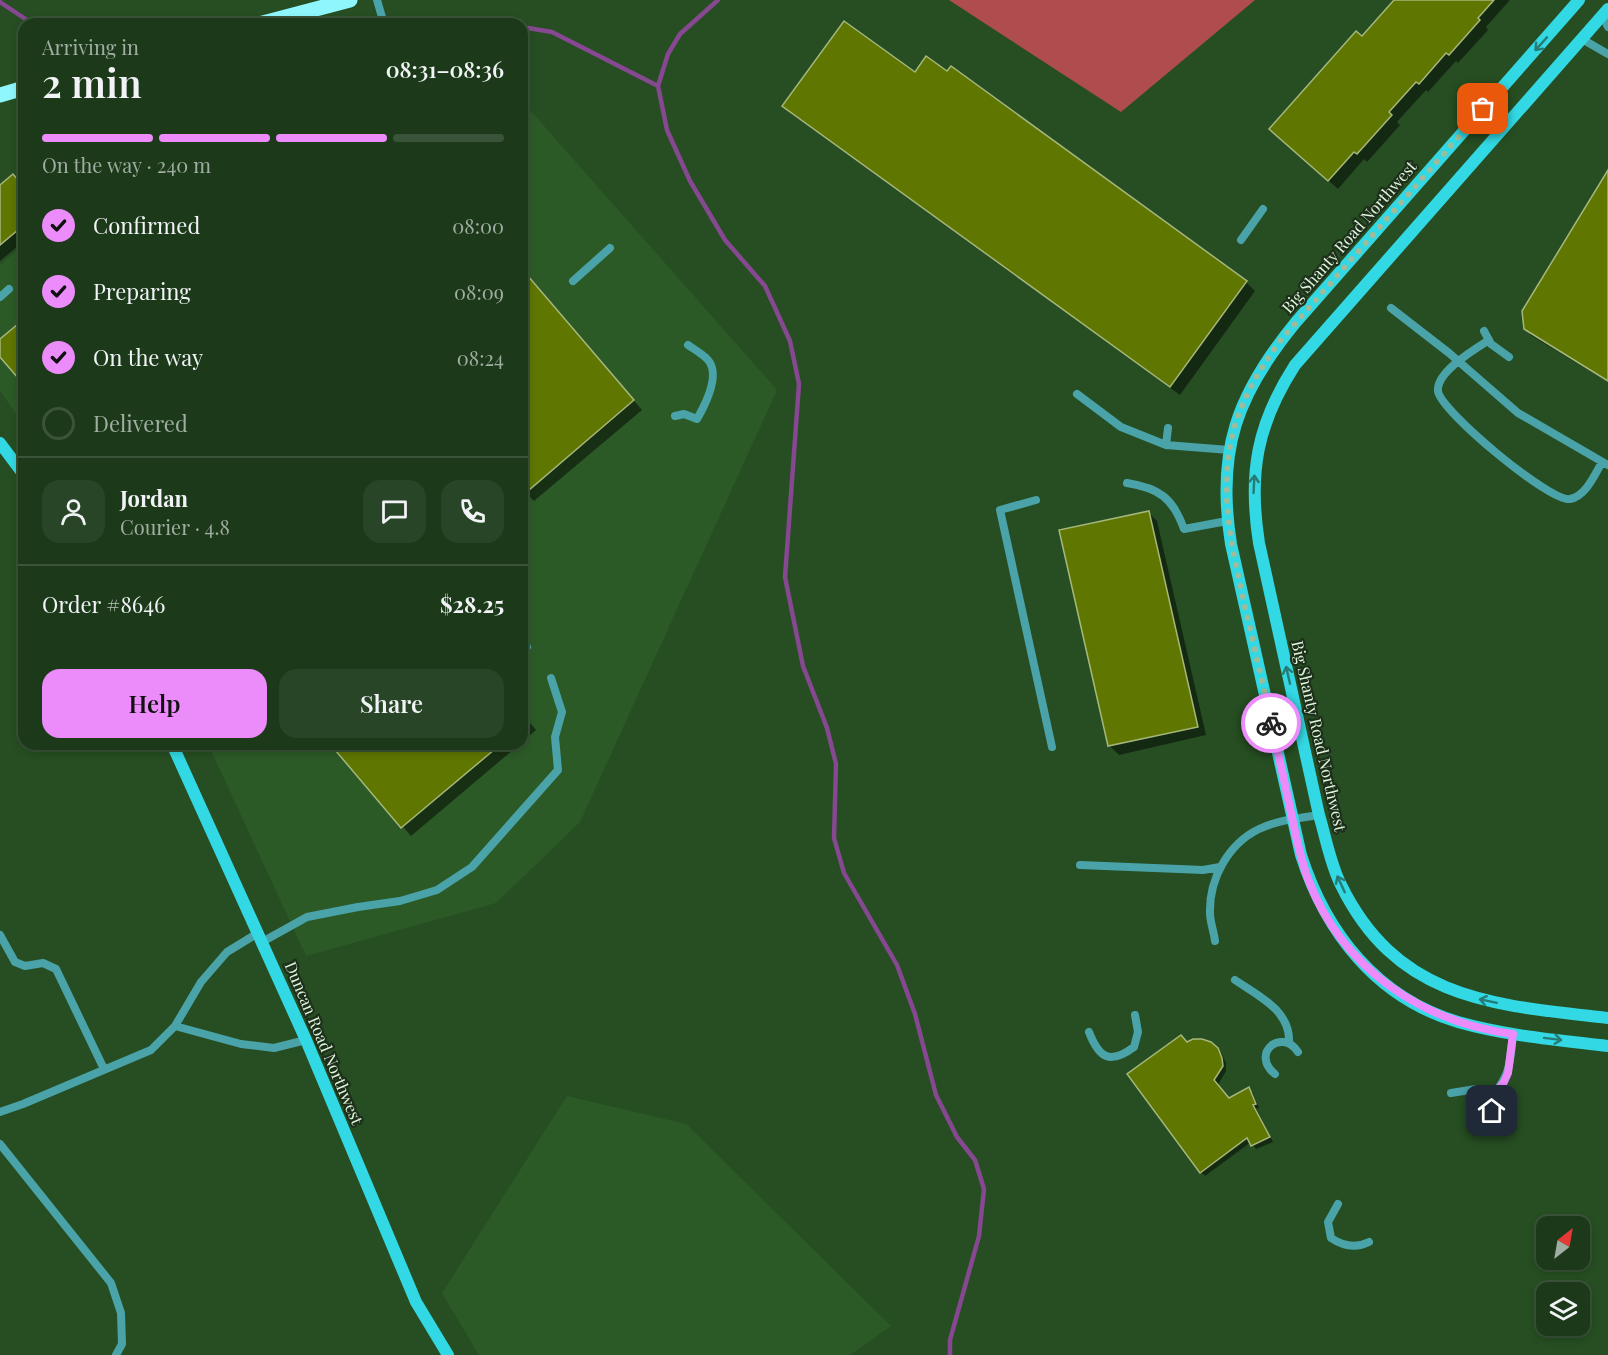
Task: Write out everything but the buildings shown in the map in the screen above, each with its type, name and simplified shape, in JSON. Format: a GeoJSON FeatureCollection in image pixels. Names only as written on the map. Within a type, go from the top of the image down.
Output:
{"type":"FeatureCollection","features":[{"type":"Feature","properties":{"kind":"main road"},"geometry":{"type":"LineString","coordinates":[[282,18],[350,0]]}},
{"type":"Feature","properties":{"kind":"main road"},"geometry":{"type":"LineString","coordinates":[[0,94],[18,90]]}},
{"type":"Feature","properties":{"kind":"street","name":"Big Shanty Road Northwest"},"geometry":{"type":"LineString","coordinates":[[1579,0],[1279,342],[1262,365],[1232,435],[1226,487],[1227,521],[1300,855],[1318,902],[1330,923],[1365,966],[1385,984],[1435,1014],[1469,1025],[1513,1034],[1608,1046]]}},
{"type":"Feature","properties":{"kind":"street","name":"Big Shanty Road Northwest"},"geometry":{"type":"LineString","coordinates":[[1605,12],[1295,365],[1269,411],[1262,434],[1256,462],[1254,515],[1330,859],[1352,906],[1374,935],[1407,966],[1450,990],[1507,1006],[1608,1018]]}},
{"type":"Feature","properties":{"kind":"street"},"geometry":{"type":"LineString","coordinates":[[0,443],[18,467]]}},
{"type":"Feature","properties":{"kind":"street","name":"Duncan Road Northwest"},"geometry":{"type":"LineString","coordinates":[[175,750],[306,1040],[416,1302],[448,1355]]}},
{"type":"Feature","properties":{"kind":"lane"},"geometry":{"type":"LineString","coordinates":[[377,0],[382,18]]}},
{"type":"Feature","properties":{"kind":"lane"},"geometry":{"type":"LineString","coordinates":[[1605,12],[1608,27]]}},
{"type":"Feature","properties":{"kind":"lane"},"geometry":{"type":"LineString","coordinates":[[1582,39],[1608,54]]}},
{"type":"Feature","properties":{"kind":"lane"},"geometry":{"type":"LineString","coordinates":[[1240,240],[1263,209]]}},
{"type":"Feature","properties":{"kind":"lane"},"geometry":{"type":"LineString","coordinates":[[573,281],[610,248]]}},
{"type":"Feature","properties":{"kind":"lane"},"geometry":{"type":"LineString","coordinates":[[0,297],[9,289]]}},
{"type":"Feature","properties":{"kind":"lane"},"geometry":{"type":"LineString","coordinates":[[1390,308],[1459,361],[1518,413],[1605,463],[1578,497],[1568,500],[1554,496],[1495,453],[1444,402],[1438,391],[1448,371],[1459,361],[1489,340]]}},
{"type":"Feature","properties":{"kind":"lane"},"geometry":{"type":"LineString","coordinates":[[1484,331],[1491,344],[1509,357]]}},
{"type":"Feature","properties":{"kind":"lane"},"geometry":{"type":"LineString","coordinates":[[675,416],[684,414],[697,420],[710,388],[712,374],[710,361],[688,345]]}},
{"type":"Feature","properties":{"kind":"lane"},"geometry":{"type":"LineString","coordinates":[[1077,394],[1121,427],[1166,445],[1229,450]]}},
{"type":"Feature","properties":{"kind":"lane"},"geometry":{"type":"LineString","coordinates":[[1166,445],[1168,428]]}},
{"type":"Feature","properties":{"kind":"lane"},"geometry":{"type":"LineString","coordinates":[[1127,483],[1149,486],[1167,499],[1178,511],[1184,529],[1227,521]]}},
{"type":"Feature","properties":{"kind":"lane"},"geometry":{"type":"LineString","coordinates":[[1036,500],[1000,510],[1052,747]]}},
{"type":"Feature","properties":{"kind":"lane"},"geometry":{"type":"LineString","coordinates":[[0,1112],[151,1050],[175,1026],[201,982],[227,952],[307,917],[400,901],[437,890],[472,867],[558,770],[555,737],[562,712],[551,678]]}},
{"type":"Feature","properties":{"kind":"lane"},"geometry":{"type":"LineString","coordinates":[[1215,941],[1210,915],[1212,887],[1220,867],[1234,847],[1251,834],[1271,824],[1319,815]]}},
{"type":"Feature","properties":{"kind":"lane"},"geometry":{"type":"LineString","coordinates":[[1080,865],[1203,870],[1220,867]]}},
{"type":"Feature","properties":{"kind":"lane"},"geometry":{"type":"LineString","coordinates":[[0,935],[15,962],[25,966],[43,963],[56,969],[104,1069]]}},
{"type":"Feature","properties":{"kind":"lane"},"geometry":{"type":"LineString","coordinates":[[1235,980],[1280,1012],[1286,1023],[1289,1043]]}},
{"type":"Feature","properties":{"kind":"lane"},"geometry":{"type":"LineString","coordinates":[[1089,1032],[1096,1049],[1107,1056],[1121,1056],[1134,1047],[1138,1032],[1135,1015]]}},
{"type":"Feature","properties":{"kind":"lane"},"geometry":{"type":"LineString","coordinates":[[175,1026],[242,1044],[273,1048],[306,1040]]}},
{"type":"Feature","properties":{"kind":"lane"},"geometry":{"type":"LineString","coordinates":[[1486,1127],[1492,1111],[1492,1097],[1508,1073],[1513,1034]]}},
{"type":"Feature","properties":{"kind":"lane"},"geometry":{"type":"LineString","coordinates":[[1275,1074],[1266,1062],[1265,1055],[1268,1048],[1281,1041],[1289,1043],[1298,1052]]}},
{"type":"Feature","properties":{"kind":"lane"},"geometry":{"type":"LineString","coordinates":[[1451,1093],[1476,1089],[1492,1097]]}},
{"type":"Feature","properties":{"kind":"lane"},"geometry":{"type":"LineString","coordinates":[[0,1144],[111,1283],[121,1313],[122,1344],[116,1355]]}},
{"type":"Feature","properties":{"kind":"lane"},"geometry":{"type":"LineString","coordinates":[[1338,1204],[1328,1222],[1331,1238],[1342,1245],[1360,1246],[1369,1242]]}},
{"type":"Feature","properties":{"kind":"shaded area"},"geometry":{"type":"Polygon","coordinates":[[[949,0],[1255,0],[1121,112],[949,0]]]}},
{"type":"Feature","properties":{"kind":"shaded area"},"geometry":{"type":"Polygon","coordinates":[[[528,108],[777,390],[580,822],[496,903],[306,956],[211,750],[528,750],[528,108]]]}},
{"type":"Feature","properties":{"kind":"shaded area"},"geometry":{"type":"Polygon","coordinates":[[[18,249],[18,416],[0,391],[0,265],[18,249]]]}},
{"type":"Feature","properties":{"kind":"shaded area"},"geometry":{"type":"Polygon","coordinates":[[[567,1096],[686,1124],[891,1326],[850,1355],[479,1355],[442,1293],[567,1096]]]}},
{"type":"Feature","properties":{"kind":"waterway"},"geometry":{"type":"LineString","coordinates":[[718,0],[680,34],[668,54],[658,86],[667,130],[690,181],[725,240],[765,286],[790,341],[799,384],[785,577],[803,666],[827,728],[836,764],[834,838],[844,873],[897,965],[915,1014],[936,1095],[957,1137],[975,1160],[984,1189],[979,1236],[950,1340],[950,1355]]}},
{"type":"Feature","properties":{"kind":"waterway"},"geometry":{"type":"LineString","coordinates":[[0,2],[24,18]]}},
{"type":"Feature","properties":{"kind":"waterway"},"geometry":{"type":"LineString","coordinates":[[528,28],[552,32],[658,86]]}},
{"type":"Feature","properties":{"kind":"way so far"},"geometry":{"type":"LineString","coordinates":[[1271,723],[1227,521],[1227,462],[1239,412],[1262,365],[1279,342],[1483,109]]}},
{"type":"Feature","properties":{"kind":"route"},"geometry":{"type":"LineString","coordinates":[[1271,723],[1300,855],[1318,902],[1347,946],[1385,984],[1435,1014],[1457,1022],[1513,1034],[1508,1073],[1492,1097],[1492,1111]]}}]}
